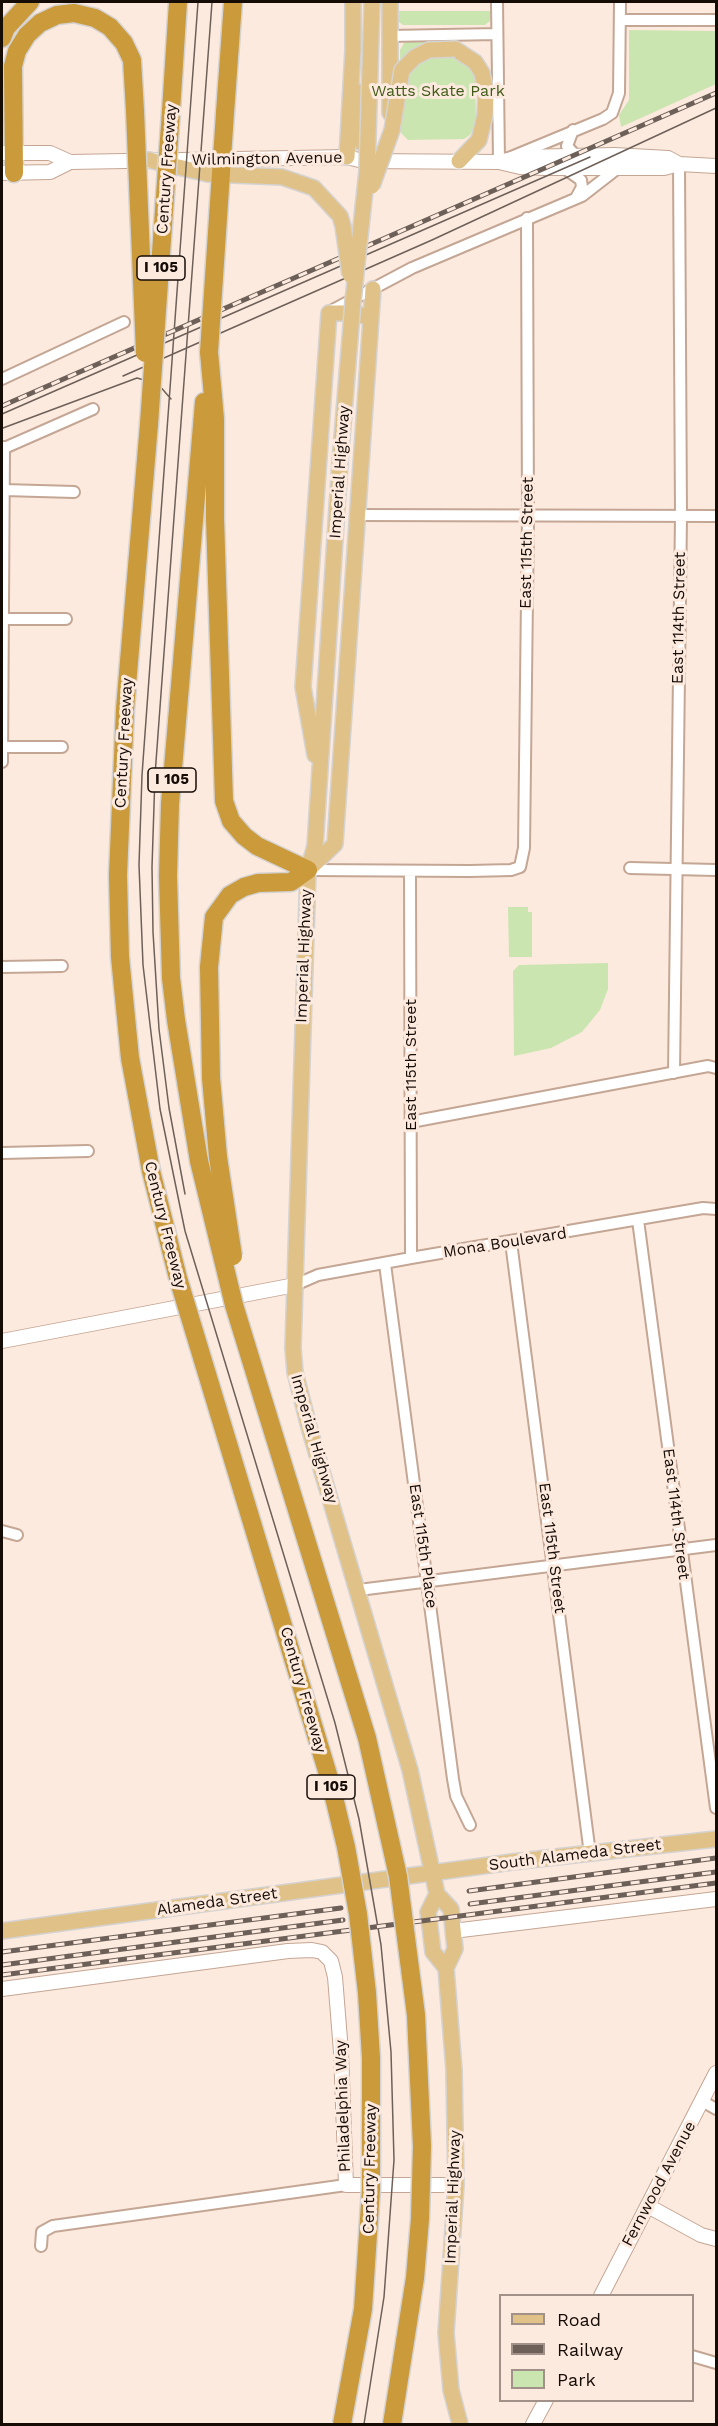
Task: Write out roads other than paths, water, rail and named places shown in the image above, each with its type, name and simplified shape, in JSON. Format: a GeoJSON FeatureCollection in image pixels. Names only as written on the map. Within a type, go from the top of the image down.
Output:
{"type":"FeatureCollection","features":[{"type":"Feature","properties":{"kind":"highway"},"geometry":{"type":"LineString","coordinates":[[2,38],[6,28],[30,2]]}},
{"type":"Feature","properties":{"kind":"highway","name":"Century Freeway"},"geometry":{"type":"LineString","coordinates":[[178,2],[149,424],[125,709],[118,875],[120,957],[130,1058],[150,1171],[178,1278],[330,1781],[346,1847],[358,1914],[367,1993],[371,2058],[371,2189],[363,2308],[342,2424]]}},
{"type":"Feature","properties":{"kind":"highway","name":"I 105"},"geometry":{"type":"LineString","coordinates":[[232,2],[208,352],[209,398],[170,804],[168,876],[171,978],[199,1161],[234,1305],[367,1738],[392,1842],[408,1946],[418,2045],[421,2196],[411,2307],[392,2424]]}},
{"type":"Feature","properties":{"kind":"highway"},"geometry":{"type":"LineString","coordinates":[[8,173],[12,84],[17,51],[27,35],[40,23],[57,15],[74,13],[95,18],[110,27],[124,43],[132,60],[149,424]]}},
{"type":"Feature","properties":{"kind":"highway"},"geometry":{"type":"LineString","coordinates":[[209,398],[224,801],[231,820],[250,841],[308,870],[291,882],[258,883],[244,887],[230,895],[214,917],[209,967],[211,1078],[218,1157],[232,1249],[234,1305]]}},
{"type":"Feature","properties":{"kind":"main road"},"geometry":{"type":"LineString","coordinates":[[347,157],[353,50],[353,2]]}},
{"type":"Feature","properties":{"kind":"main road","name":"Imperial Highway"},"geometry":{"type":"LineString","coordinates":[[372,2],[372,86],[364,206],[353,301],[340,462],[315,846],[308,870],[295,1285],[295,1372],[409,1764],[437,1894],[451,1910],[455,1949],[446,1968],[454,2070],[456,2185],[446,2333],[451,2390],[460,2424]]}},
{"type":"Feature","properties":{"kind":"main road"},"geometry":{"type":"LineString","coordinates":[[390,2],[390,161]]}},
{"type":"Feature","properties":{"kind":"main road"},"geometry":{"type":"LineString","coordinates":[[364,206],[392,130],[402,70],[415,57],[429,50],[455,49],[475,62],[482,73],[486,92],[485,115],[479,140],[459,161]]}},
{"type":"Feature","properties":{"kind":"main road"},"geometry":{"type":"LineString","coordinates":[[353,50],[363,161]]}},
{"type":"Feature","properties":{"kind":"main road"},"geometry":{"type":"LineString","coordinates":[[149,160],[208,174],[282,177],[306,183],[323,195],[334,207],[343,226],[353,301]]}},
{"type":"Feature","properties":{"kind":"main road"},"geometry":{"type":"LineString","coordinates":[[308,870],[335,844],[373,289]]}},
{"type":"Feature","properties":{"kind":"main road"},"geometry":{"type":"LineString","coordinates":[[319,782],[303,687],[328,313],[354,313],[371,321]]}},
{"type":"Feature","properties":{"kind":"main road","name":"South Alameda Street"},"geometry":{"type":"LineString","coordinates":[[433,1872],[717,1839]]}},
{"type":"Feature","properties":{"kind":"main road","name":"Alameda Street"},"geometry":{"type":"LineString","coordinates":[[2,1931],[433,1872]]}},
{"type":"Feature","properties":{"kind":"main road","name":"Imperial Highway"},"geometry":{"type":"LineString","coordinates":[[437,1894],[428,1912],[433,1952],[446,1968]]}},
{"type":"Feature","properties":{"kind":"street"},"geometry":{"type":"LineString","coordinates":[[497,2],[498,162],[573,130],[603,120],[617,104],[620,72],[620,2]]}},
{"type":"Feature","properties":{"kind":"street"},"geometry":{"type":"LineString","coordinates":[[620,20],[717,20]]}},
{"type":"Feature","properties":{"kind":"street"},"geometry":{"type":"LineString","coordinates":[[390,36],[497,34]]}},
{"type":"Feature","properties":{"kind":"street"},"geometry":{"type":"LineString","coordinates":[[573,130],[567,146],[575,155]]}},
{"type":"Feature","properties":{"kind":"street","name":"Wilmington Avenue"},"geometry":{"type":"LineString","coordinates":[[8,153],[50,153],[70,162]]}},
{"type":"Feature","properties":{"kind":"street","name":"Wilmington Avenue"},"geometry":{"type":"LineString","coordinates":[[498,162],[521,156],[575,155],[717,166]]}},
{"type":"Feature","properties":{"kind":"street","name":"Wilmington Avenue"},"geometry":{"type":"LineString","coordinates":[[8,173],[50,172],[70,162],[149,160],[347,157],[363,161],[498,162],[520,167],[564,168],[664,168],[674,161]]}},
{"type":"Feature","properties":{"kind":"street","name":"East 114th Street"},"geometry":{"type":"LineString","coordinates":[[674,161],[681,516],[674,1073]]}},
{"type":"Feature","properties":{"kind":"street"},"geometry":{"type":"LineString","coordinates":[[564,168],[582,180],[582,187],[576,198]]}},
{"type":"Feature","properties":{"kind":"street"},"geometry":{"type":"LineString","coordinates":[[328,313],[373,289],[527,218],[590,192],[618,168]]}},
{"type":"Feature","properties":{"kind":"street","name":"East 115th Street"},"geometry":{"type":"LineString","coordinates":[[411,1258],[411,872],[511,870],[520,867],[524,848],[528,515],[527,218]]}},
{"type":"Feature","properties":{"kind":"street"},"geometry":{"type":"LineString","coordinates":[[2,379],[124,322]]}},
{"type":"Feature","properties":{"kind":"street"},"geometry":{"type":"LineString","coordinates":[[2,762],[3,448],[93,409]]}},
{"type":"Feature","properties":{"kind":"street"},"geometry":{"type":"LineString","coordinates":[[4,490],[74,492]]}},
{"type":"Feature","properties":{"kind":"street"},"geometry":{"type":"LineString","coordinates":[[357,515],[717,516]]}},
{"type":"Feature","properties":{"kind":"street"},"geometry":{"type":"LineString","coordinates":[[4,619],[66,619]]}},
{"type":"Feature","properties":{"kind":"street"},"geometry":{"type":"LineString","coordinates":[[2,747],[62,747]]}},
{"type":"Feature","properties":{"kind":"street"},"geometry":{"type":"LineString","coordinates":[[630,868],[717,870]]}},
{"type":"Feature","properties":{"kind":"street"},"geometry":{"type":"LineString","coordinates":[[308,870],[411,872]]}},
{"type":"Feature","properties":{"kind":"street"},"geometry":{"type":"LineString","coordinates":[[2,967],[62,966]]}},
{"type":"Feature","properties":{"kind":"street"},"geometry":{"type":"LineString","coordinates":[[411,1122],[708,1066],[717,1068]]}},
{"type":"Feature","properties":{"kind":"street"},"geometry":{"type":"LineString","coordinates":[[2,1153],[88,1151]]}},
{"type":"Feature","properties":{"kind":"street","name":"Mona Boulevard"},"geometry":{"type":"LineString","coordinates":[[295,1285],[318,1275],[411,1258],[703,1208],[717,1209]]}},
{"type":"Feature","properties":{"kind":"street","name":"East 114th Street"},"geometry":{"type":"LineString","coordinates":[[638,1220],[717,1808]]}},
{"type":"Feature","properties":{"kind":"street","name":"East 115th Street"},"geometry":{"type":"LineString","coordinates":[[511,1242],[555,1565],[590,1854]]}},
{"type":"Feature","properties":{"kind":"street","name":"East 115th Place"},"geometry":{"type":"LineString","coordinates":[[385,1264],[453,1779],[456,1796],[470,1825]]}},
{"type":"Feature","properties":{"kind":"street"},"geometry":{"type":"LineString","coordinates":[[2,1341],[295,1285]]}},
{"type":"Feature","properties":{"kind":"street"},"geometry":{"type":"LineString","coordinates":[[2,1531],[17,1534]]}},
{"type":"Feature","properties":{"kind":"street"},"geometry":{"type":"LineString","coordinates":[[359,1590],[717,1545]]}},
{"type":"Feature","properties":{"kind":"street"},"geometry":{"type":"LineString","coordinates":[[453,1931],[717,1899]]}},
{"type":"Feature","properties":{"kind":"street","name":"Philadelphia Way"},"geometry":{"type":"LineString","coordinates":[[2,1989],[288,1951],[312,1950],[326,1954],[333,1966],[338,2009],[346,2185],[456,2185]]}},
{"type":"Feature","properties":{"kind":"street","name":"Fernwood Avenue"},"geometry":{"type":"LineString","coordinates":[[602,2294],[717,2073]]}},
{"type":"Feature","properties":{"kind":"street"},"geometry":{"type":"LineString","coordinates":[[702,2101],[717,2109]]}},
{"type":"Feature","properties":{"kind":"street"},"geometry":{"type":"LineString","coordinates":[[41,2246],[42,2232],[53,2226],[346,2185]]}},
{"type":"Feature","properties":{"kind":"street"},"geometry":{"type":"LineString","coordinates":[[648,2206],[701,2235],[717,2239]]}},
{"type":"Feature","properties":{"kind":"street"},"geometry":{"type":"LineString","coordinates":[[694,2356],[717,2363]]}},
{"type":"Feature","properties":{"kind":"street"},"geometry":{"type":"LineString","coordinates":[[537,2423],[545,2402]]}},
{"type":"Feature","properties":{"kind":"tram line"},"geometry":{"type":"LineString","coordinates":[[198,2],[142,775],[139,865],[143,965],[160,1109],[185,1231],[335,1723],[359,1819],[381,1945],[391,2052],[394,2160],[384,2297],[364,2424]]}},
{"type":"Feature","properties":{"kind":"tram line"},"geometry":{"type":"LineString","coordinates":[[185,1194],[169,1108],[159,1029],[153,932],[152,867],[155,775],[212,2]]}},
{"type":"Feature","properties":{"kind":"tram line"},"geometry":{"type":"LineString","coordinates":[[123,376],[432,240],[716,108]]}},
{"type":"Feature","properties":{"kind":"tram line"},"geometry":{"type":"LineString","coordinates":[[2,414],[590,157]]}},
{"type":"Feature","properties":{"kind":"tram line"},"geometry":{"type":"LineString","coordinates":[[3,428],[137,378],[158,384],[171,399]]}},
{"type":"Feature","properties":{"kind":"railway"},"geometry":{"type":"LineString","coordinates":[[2,406],[716,93]]}},
{"type":"Feature","properties":{"kind":"railway"},"geometry":{"type":"LineString","coordinates":[[469,1891],[716,1858]]}},
{"type":"Feature","properties":{"kind":"railway"},"geometry":{"type":"LineString","coordinates":[[470,1904],[716,1872]]}},
{"type":"Feature","properties":{"kind":"railway"},"geometry":{"type":"LineString","coordinates":[[2,1975],[716,1883]]}},
{"type":"Feature","properties":{"kind":"railway"},"geometry":{"type":"LineString","coordinates":[[2,1952],[341,1908]]}},
{"type":"Feature","properties":{"kind":"railway"},"geometry":{"type":"LineString","coordinates":[[2,1965],[343,1920]]}},
{"type":"Feature","properties":{"kind":"park label","name":"Watts Skate Park"},"geometry":{"type":"Point","coordinates":[438,91]}}]}
